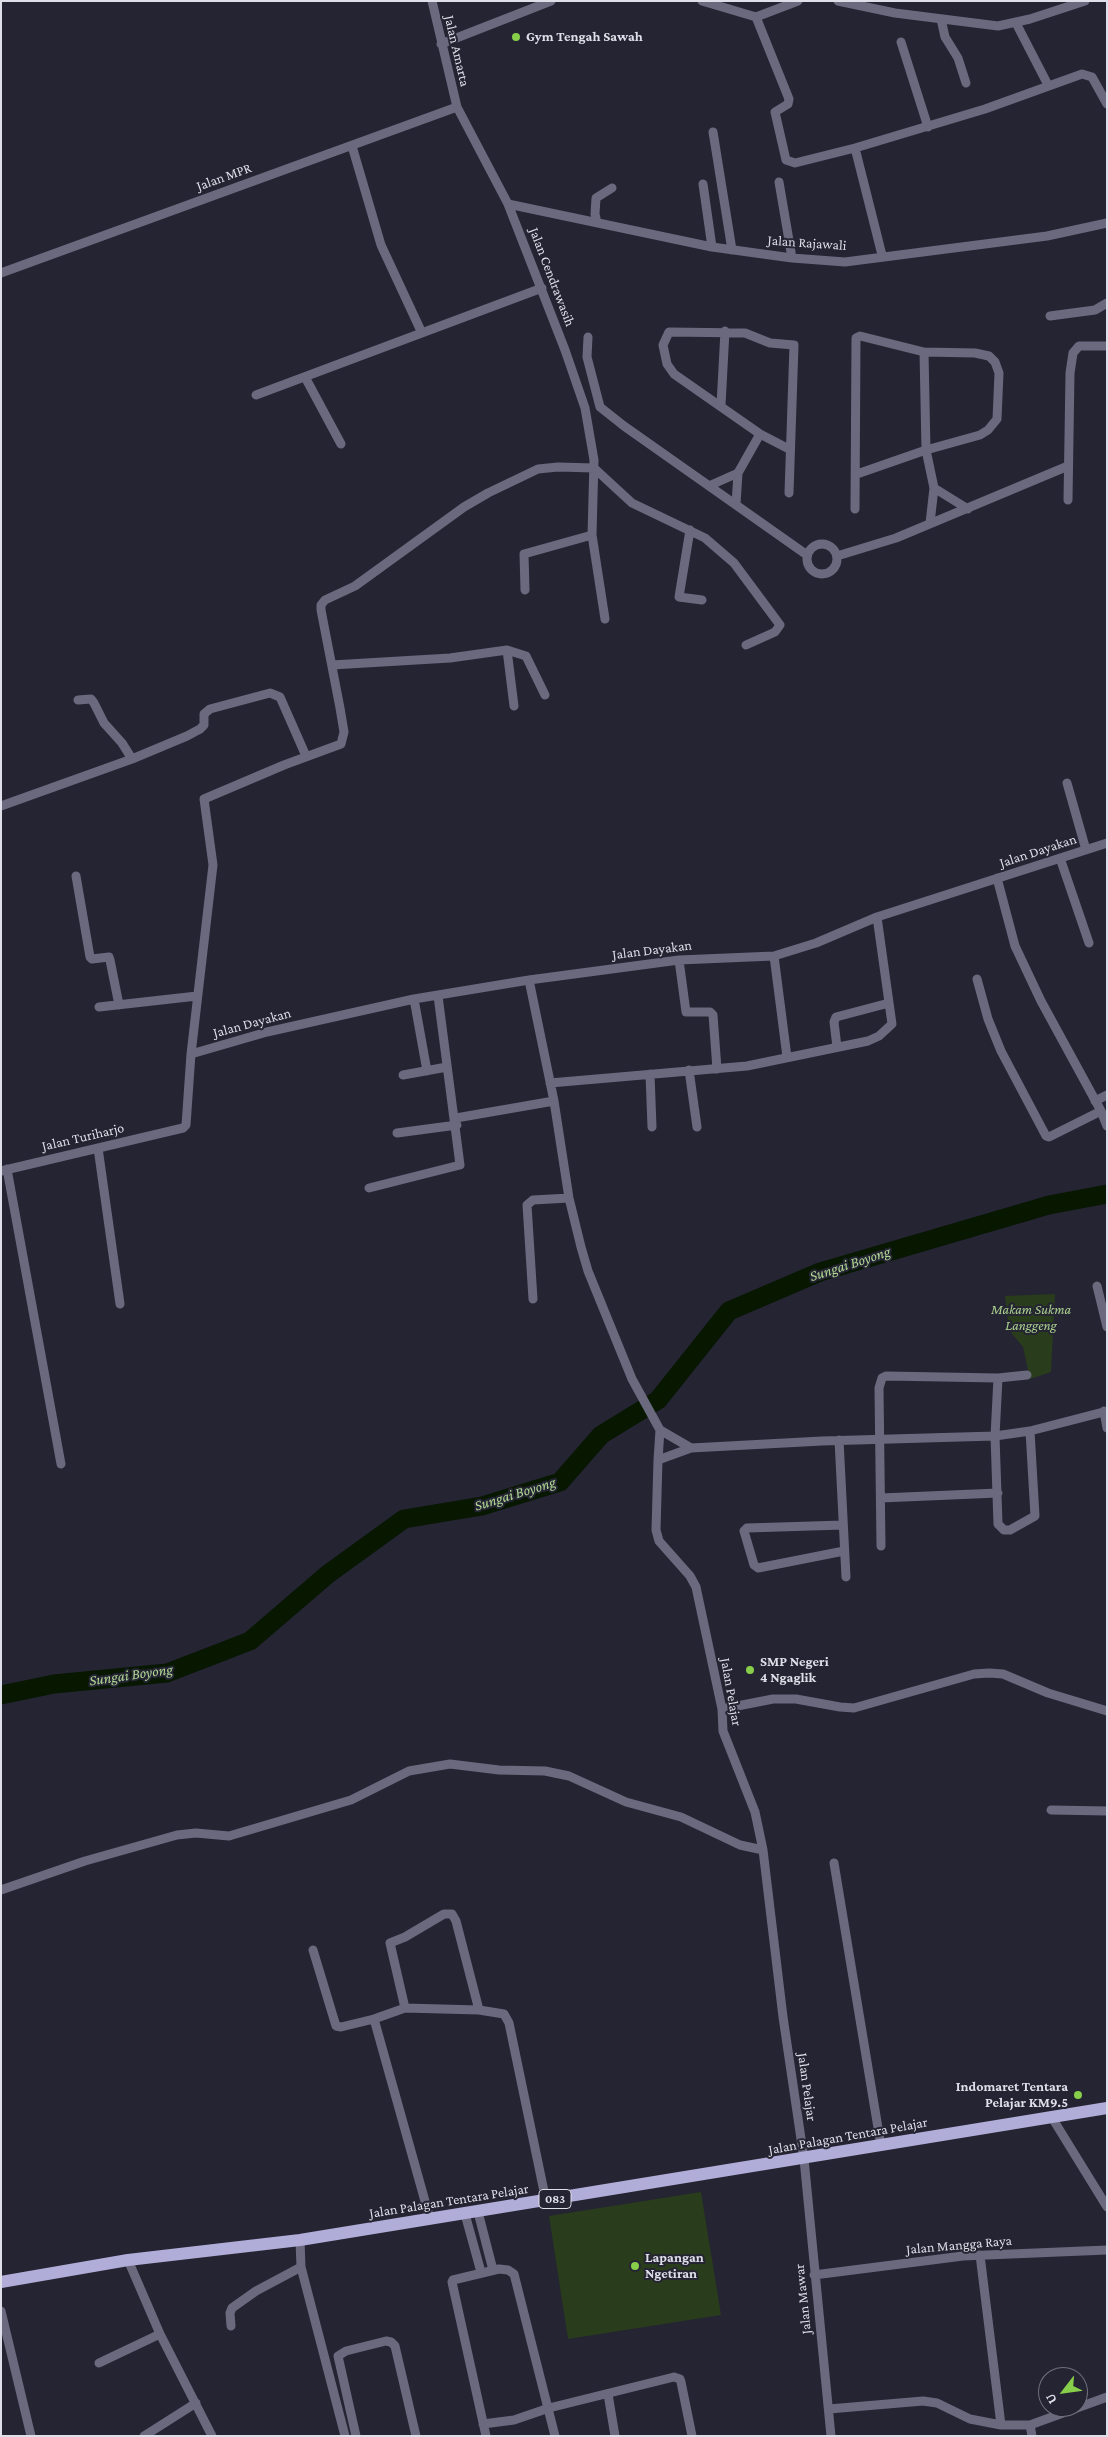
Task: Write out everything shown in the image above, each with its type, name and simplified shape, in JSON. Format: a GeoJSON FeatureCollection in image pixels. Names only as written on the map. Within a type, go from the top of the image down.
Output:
{"type":"FeatureCollection","features":[{"type":"Feature","properties":{"kind":"main road","name":"Jalan Palagan Tentara Pelajar"},"geometry":{"type":"LineString","coordinates":[[1,2282],[128,2260],[300,2240],[478,2212],[1107,2108]]}},
{"type":"Feature","properties":{"kind":"street","name":"Jalan Amarta"},"geometry":{"type":"LineString","coordinates":[[432,1],[457,107]]}},
{"type":"Feature","properties":{"kind":"street"},"geometry":{"type":"LineString","coordinates":[[441,44],[551,1]]}},
{"type":"Feature","properties":{"kind":"street"},"geometry":{"type":"LineString","coordinates":[[702,1],[756,17],[798,1]]}},
{"type":"Feature","properties":{"kind":"street"},"geometry":{"type":"LineString","coordinates":[[838,1],[895,13],[998,26],[1016,23],[1085,1]]}},
{"type":"Feature","properties":{"kind":"street"},"geometry":{"type":"LineString","coordinates":[[756,17],[789,99],[788,104],[775,112],[786,160],[795,163],[928,127],[1082,74],[1088,74],[1096,82],[1107,104]]}},
{"type":"Feature","properties":{"kind":"street"},"geometry":{"type":"LineString","coordinates":[[941,19],[945,37],[958,58],[966,83]]}},
{"type":"Feature","properties":{"kind":"street"},"geometry":{"type":"LineString","coordinates":[[1016,23],[1048,85]]}},
{"type":"Feature","properties":{"kind":"street"},"geometry":{"type":"LineString","coordinates":[[901,42],[928,127]]}},
{"type":"Feature","properties":{"kind":"street","name":"Jalan MPR"},"geometry":{"type":"LineString","coordinates":[[1,273],[457,107]]}},
{"type":"Feature","properties":{"kind":"street","name":"Jalan Cendrawasih"},"geometry":{"type":"LineString","coordinates":[[457,107],[508,204],[542,288],[585,408],[594,468],[592,535],[604,619]]}},
{"type":"Feature","properties":{"kind":"street"},"geometry":{"type":"LineString","coordinates":[[713,132],[732,250]]}},
{"type":"Feature","properties":{"kind":"street"},"geometry":{"type":"LineString","coordinates":[[352,146],[381,246],[421,331]]}},
{"type":"Feature","properties":{"kind":"street"},"geometry":{"type":"LineString","coordinates":[[855,148],[882,255]]}},
{"type":"Feature","properties":{"kind":"street"},"geometry":{"type":"LineString","coordinates":[[779,182],[792,258]]}},
{"type":"Feature","properties":{"kind":"street"},"geometry":{"type":"LineString","coordinates":[[703,184],[712,247]]}},
{"type":"Feature","properties":{"kind":"street"},"geometry":{"type":"LineString","coordinates":[[596,223],[596,198],[612,188]]}},
{"type":"Feature","properties":{"kind":"street","name":"Jalan Rajawali"},"geometry":{"type":"LineString","coordinates":[[508,204],[712,247],[792,258],[845,262],[882,255],[1047,236],[1107,223]]}},
{"type":"Feature","properties":{"kind":"street"},"geometry":{"type":"LineString","coordinates":[[256,395],[421,331],[542,288]]}},
{"type":"Feature","properties":{"kind":"street"},"geometry":{"type":"LineString","coordinates":[[1050,316],[1095,310],[1107,303]]}},
{"type":"Feature","properties":{"kind":"street"},"geometry":{"type":"LineString","coordinates":[[720,405],[725,331]]}},
{"type":"Feature","properties":{"kind":"street"},"geometry":{"type":"LineString","coordinates":[[789,449],[760,434],[674,374],[667,364],[663,345],[669,332],[725,331],[745,333],[770,342],[794,346],[789,493]]}},
{"type":"Feature","properties":{"kind":"street"},"geometry":{"type":"LineString","coordinates":[[856,474],[926,450],[980,435],[993,425],[998,419],[999,373],[995,362],[989,356],[976,353],[924,352],[860,336],[856,338],[856,474],[856,509]]}},
{"type":"Feature","properties":{"kind":"street"},"geometry":{"type":"LineString","coordinates":[[588,337],[587,357],[600,407],[807,555]]}},
{"type":"Feature","properties":{"kind":"street"},"geometry":{"type":"LineString","coordinates":[[1068,500],[1070,373],[1073,352],[1079,346],[1107,346]]}},
{"type":"Feature","properties":{"kind":"street"},"geometry":{"type":"LineString","coordinates":[[924,352],[926,450],[934,488],[930,523]]}},
{"type":"Feature","properties":{"kind":"street"},"geometry":{"type":"LineString","coordinates":[[305,377],[341,444]]}},
{"type":"Feature","properties":{"kind":"street"},"geometry":{"type":"LineString","coordinates":[[736,504],[738,473],[760,434]]}},
{"type":"Feature","properties":{"kind":"street"},"geometry":{"type":"LineString","coordinates":[[837,556],[896,538],[1068,466]]}},
{"type":"Feature","properties":{"kind":"street"},"geometry":{"type":"LineString","coordinates":[[191,1054],[213,865],[204,799],[306,756],[341,744],[343,738],[332,665],[321,610],[322,603],[326,600],[356,586],[464,507],[488,492],[538,469],[558,467],[594,468],[632,502],[705,538],[734,563],[779,621],[780,627],[775,632],[746,645]]}},
{"type":"Feature","properties":{"kind":"street"},"geometry":{"type":"LineString","coordinates":[[711,485],[738,473]]}},
{"type":"Feature","properties":{"kind":"street"},"geometry":{"type":"LineString","coordinates":[[934,488],[968,509]]}},
{"type":"Feature","properties":{"kind":"street"},"geometry":{"type":"LineString","coordinates":[[690,530],[679,598],[702,600]]}},
{"type":"Feature","properties":{"kind":"street"},"geometry":{"type":"LineString","coordinates":[[525,590],[524,554],[592,535]]}},
{"type":"Feature","properties":{"kind":"street"},"geometry":{"type":"LineString","coordinates":[[819,544],[828,545],[837,556],[835,567],[829,572],[820,574],[812,570],[807,563],[807,555],[812,547],[819,544]]}},
{"type":"Feature","properties":{"kind":"street"},"geometry":{"type":"LineString","coordinates":[[332,665],[450,658],[507,650],[526,656],[545,695]]}},
{"type":"Feature","properties":{"kind":"street"},"geometry":{"type":"LineString","coordinates":[[507,650],[514,706]]}},
{"type":"Feature","properties":{"kind":"street"},"geometry":{"type":"LineString","coordinates":[[1,806],[132,760],[200,729],[204,725],[204,714],[210,709],[270,693],[280,697],[306,756]]}},
{"type":"Feature","properties":{"kind":"street"},"geometry":{"type":"LineString","coordinates":[[78,700],[91,699],[104,723],[122,743],[132,760]]}},
{"type":"Feature","properties":{"kind":"street"},"geometry":{"type":"LineString","coordinates":[[1067,783],[1086,850]]}},
{"type":"Feature","properties":{"kind":"street","name":"Jalan Dayakan"},"geometry":{"type":"LineString","coordinates":[[191,1054],[267,1032],[414,1000],[529,980],[680,960],[774,956],[824,940],[877,917],[1107,843]]}},
{"type":"Feature","properties":{"kind":"street"},"geometry":{"type":"LineString","coordinates":[[1060,858],[1088,943]]}},
{"type":"Feature","properties":{"kind":"street"},"geometry":{"type":"LineString","coordinates":[[76,876],[90,957],[92,959],[108,957],[110,960],[119,1005]]}},
{"type":"Feature","properties":{"kind":"street"},"geometry":{"type":"LineString","coordinates":[[997,878],[1015,946],[1041,1002],[1101,1111],[1107,1126]]}},
{"type":"Feature","properties":{"kind":"street"},"geometry":{"type":"LineString","coordinates":[[550,1083],[747,1066],[868,1041],[889,1029],[892,1024],[877,917]]}},
{"type":"Feature","properties":{"kind":"street"},"geometry":{"type":"LineString","coordinates":[[774,956],[787,1057]]}},
{"type":"Feature","properties":{"kind":"street"},"geometry":{"type":"LineString","coordinates":[[680,960],[686,1012],[710,1012],[713,1015],[717,1068]]}},
{"type":"Feature","properties":{"kind":"street"},"geometry":{"type":"LineString","coordinates":[[977,979],[988,1019],[1001,1051],[1046,1136],[1049,1137],[1101,1111]]}},
{"type":"Feature","properties":{"kind":"street"},"geometry":{"type":"LineString","coordinates":[[529,980],[554,1101],[569,1198],[588,1271],[632,1380],[660,1430],[691,1448]]}},
{"type":"Feature","properties":{"kind":"street"},"geometry":{"type":"LineString","coordinates":[[99,1007],[197,996]]}},
{"type":"Feature","properties":{"kind":"street"},"geometry":{"type":"LineString","coordinates":[[369,1188],[460,1166],[456,1122],[438,996]]}},
{"type":"Feature","properties":{"kind":"street"},"geometry":{"type":"LineString","coordinates":[[414,1000],[427,1071]]}},
{"type":"Feature","properties":{"kind":"street"},"geometry":{"type":"LineString","coordinates":[[837,1047],[834,1022],[836,1018],[889,1003]]}},
{"type":"Feature","properties":{"kind":"street","name":"Jalan Turiharjo"},"geometry":{"type":"LineString","coordinates":[[4,1170],[183,1128],[188,1120],[191,1054]]}},
{"type":"Feature","properties":{"kind":"street"},"geometry":{"type":"LineString","coordinates":[[403,1075],[447,1067]]}},
{"type":"Feature","properties":{"kind":"street"},"geometry":{"type":"LineString","coordinates":[[689,1070],[697,1126]]}},
{"type":"Feature","properties":{"kind":"street"},"geometry":{"type":"LineString","coordinates":[[650,1074],[652,1126]]}},
{"type":"Feature","properties":{"kind":"street"},"geometry":{"type":"LineString","coordinates":[[1095,1100],[1107,1095]]}},
{"type":"Feature","properties":{"kind":"street"},"geometry":{"type":"LineString","coordinates":[[397,1133],[554,1101]]}},
{"type":"Feature","properties":{"kind":"street"},"geometry":{"type":"LineString","coordinates":[[98,1148],[120,1304]]}},
{"type":"Feature","properties":{"kind":"street"},"geometry":{"type":"LineString","coordinates":[[4,1170],[61,1464]]}},
{"type":"Feature","properties":{"kind":"street"},"geometry":{"type":"LineString","coordinates":[[533,1299],[527,1205],[532,1200],[569,1198]]}},
{"type":"Feature","properties":{"kind":"street"},"geometry":{"type":"LineString","coordinates":[[1097,1286],[1107,1327]]}},
{"type":"Feature","properties":{"kind":"street"},"geometry":{"type":"LineString","coordinates":[[881,1546],[879,1388],[882,1378],[998,1378],[1027,1375]]}},
{"type":"Feature","properties":{"kind":"street"},"geometry":{"type":"LineString","coordinates":[[998,1378],[995,1436],[998,1524],[1001,1529],[1010,1530],[1034,1518],[1030,1430]]}},
{"type":"Feature","properties":{"kind":"street"},"geometry":{"type":"LineString","coordinates":[[658,1460],[691,1448],[838,1440],[995,1436],[1030,1430],[1105,1411],[1107,1428]]}},
{"type":"Feature","properties":{"kind":"street","name":"Jalan Pelajar"},"geometry":{"type":"LineString","coordinates":[[660,1430],[656,1530],[659,1541],[690,1576],[696,1587],[722,1709],[723,1731],[755,1812],[763,1850],[783,2017],[804,2158]]}},
{"type":"Feature","properties":{"kind":"street"},"geometry":{"type":"LineString","coordinates":[[838,1440],[846,1577]]}},
{"type":"Feature","properties":{"kind":"street"},"geometry":{"type":"LineString","coordinates":[[881,1498],[998,1493]]}},
{"type":"Feature","properties":{"kind":"street"},"geometry":{"type":"LineString","coordinates":[[843,1525],[747,1528],[744,1532],[754,1565],[758,1568],[844,1550]]}},
{"type":"Feature","properties":{"kind":"street"},"geometry":{"type":"LineString","coordinates":[[722,1709],[773,1699],[796,1699],[854,1708],[974,1674],[989,1673],[1003,1674],[1048,1693],[1107,1711]]}},
{"type":"Feature","properties":{"kind":"street"},"geometry":{"type":"LineString","coordinates":[[1,1890],[86,1861],[177,1835],[196,1833],[230,1836],[352,1800],[409,1771],[450,1764],[499,1770],[545,1771],[569,1776],[626,1802],[681,1817],[740,1844],[763,1850]]}},
{"type":"Feature","properties":{"kind":"street"},"geometry":{"type":"LineString","coordinates":[[1051,1810],[1107,1811]]}},
{"type":"Feature","properties":{"kind":"street"},"geometry":{"type":"LineString","coordinates":[[834,1863],[881,2146]]}},
{"type":"Feature","properties":{"kind":"street"},"geometry":{"type":"LineString","coordinates":[[405,2008],[390,1943],[405,1937],[444,1914],[452,1914],[456,1921],[479,2010]]}},
{"type":"Feature","properties":{"kind":"street"},"geometry":{"type":"LineString","coordinates":[[314,1950],[336,2026],[341,2028],[405,2008],[479,2010],[504,2014],[509,2023],[546,2201]]}},
{"type":"Feature","properties":{"kind":"street"},"geometry":{"type":"LineString","coordinates":[[374,2019],[430,2219]]}},
{"type":"Feature","properties":{"kind":"street"},"geometry":{"type":"LineString","coordinates":[[1051,2116],[1107,2207]]}},
{"type":"Feature","properties":{"kind":"street","name":"Jalan Mawar"},"geometry":{"type":"LineString","coordinates":[[804,2158],[831,2436]]}},
{"type":"Feature","properties":{"kind":"street"},"geometry":{"type":"LineString","coordinates":[[478,2212],[493,2270]]}},
{"type":"Feature","properties":{"kind":"street"},"geometry":{"type":"LineString","coordinates":[[465,2214],[481,2272]]}},
{"type":"Feature","properties":{"kind":"street"},"geometry":{"type":"LineString","coordinates":[[300,2240],[302,2267],[345,2436]]}},
{"type":"Feature","properties":{"kind":"street","name":"Jalan Mangga Raya"},"geometry":{"type":"LineString","coordinates":[[814,2275],[980,2255],[1107,2250]]}},
{"type":"Feature","properties":{"kind":"street"},"geometry":{"type":"LineString","coordinates":[[980,2255],[1001,2426]]}},
{"type":"Feature","properties":{"kind":"street"},"geometry":{"type":"LineString","coordinates":[[128,2260],[160,2334],[212,2436]]}},
{"type":"Feature","properties":{"kind":"street"},"geometry":{"type":"LineString","coordinates":[[231,2326],[230,2313],[232,2308],[256,2291],[302,2267]]}},
{"type":"Feature","properties":{"kind":"street"},"geometry":{"type":"LineString","coordinates":[[486,2436],[452,2282],[453,2280],[481,2272],[508,2270],[514,2274],[549,2408],[554,2436]]}},
{"type":"Feature","properties":{"kind":"street"},"geometry":{"type":"LineString","coordinates":[[1,2311],[31,2436]]}},
{"type":"Feature","properties":{"kind":"street"},"geometry":{"type":"LineString","coordinates":[[99,2362],[160,2334]]}},
{"type":"Feature","properties":{"kind":"street"},"geometry":{"type":"LineString","coordinates":[[356,2436],[338,2356],[346,2351],[386,2341],[391,2342],[395,2346],[416,2436]]}},
{"type":"Feature","properties":{"kind":"street"},"geometry":{"type":"LineString","coordinates":[[483,2424],[514,2420],[549,2408],[677,2377],[682,2382],[692,2436]]}},
{"type":"Feature","properties":{"kind":"street"},"geometry":{"type":"LineString","coordinates":[[608,2394],[615,2436]]}},
{"type":"Feature","properties":{"kind":"street"},"geometry":{"type":"LineString","coordinates":[[829,2409],[923,2401],[943,2406],[970,2419],[1001,2426],[1030,2425],[1107,2397]]}},
{"type":"Feature","properties":{"kind":"street"},"geometry":{"type":"LineString","coordinates":[[144,2436],[196,2404]]}},
{"type":"Feature","properties":{"kind":"street"},"geometry":{"type":"LineString","coordinates":[[342,2424],[352,2421]]}},
{"type":"Feature","properties":{"kind":"street"},"geometry":{"type":"LineString","coordinates":[[1030,2425],[1032,2436]]}},
{"type":"Feature","properties":{"kind":"green space","name":"Makam Sukma Langgeng"},"geometry":{"type":"Polygon","coordinates":[[[1055,1294],[1051,1372],[1030,1379],[1023,1347],[1009,1330],[1005,1296],[1055,1294]]]}},
{"type":"Feature","properties":{"kind":"green space","name":"Lapangan Ngetiran"},"geometry":{"type":"Polygon","coordinates":[[[701,2192],[721,2315],[568,2339],[549,2216],[701,2192]]]}},
{"type":"Feature","properties":{"kind":"waterway","name":"Sungai Boyong"},"geometry":{"type":"LineString","coordinates":[[1,1695],[54,1684],[167,1673],[250,1641],[328,1574],[404,1519],[482,1506],[560,1482],[601,1435],[658,1400],[729,1311],[820,1272],[1049,1205],[1107,1194]]}},
{"type":"Feature","properties":{"kind":"place","name":"Gym Tengah Sawah"},"geometry":{"type":"Point","coordinates":[516,37]}},
{"type":"Feature","properties":{"kind":"place","name":"SMP Negeri 4 Ngaglik"},"geometry":{"type":"Point","coordinates":[750,1670]}},
{"type":"Feature","properties":{"kind":"place","name":"Indomaret Tentara Pelajar KM9.5"},"geometry":{"type":"Point","coordinates":[1078,2095]}},
{"type":"Feature","properties":{"kind":"place","name":"Lapangan Ngetiran"},"geometry":{"type":"Point","coordinates":[635,2266]}}]}
